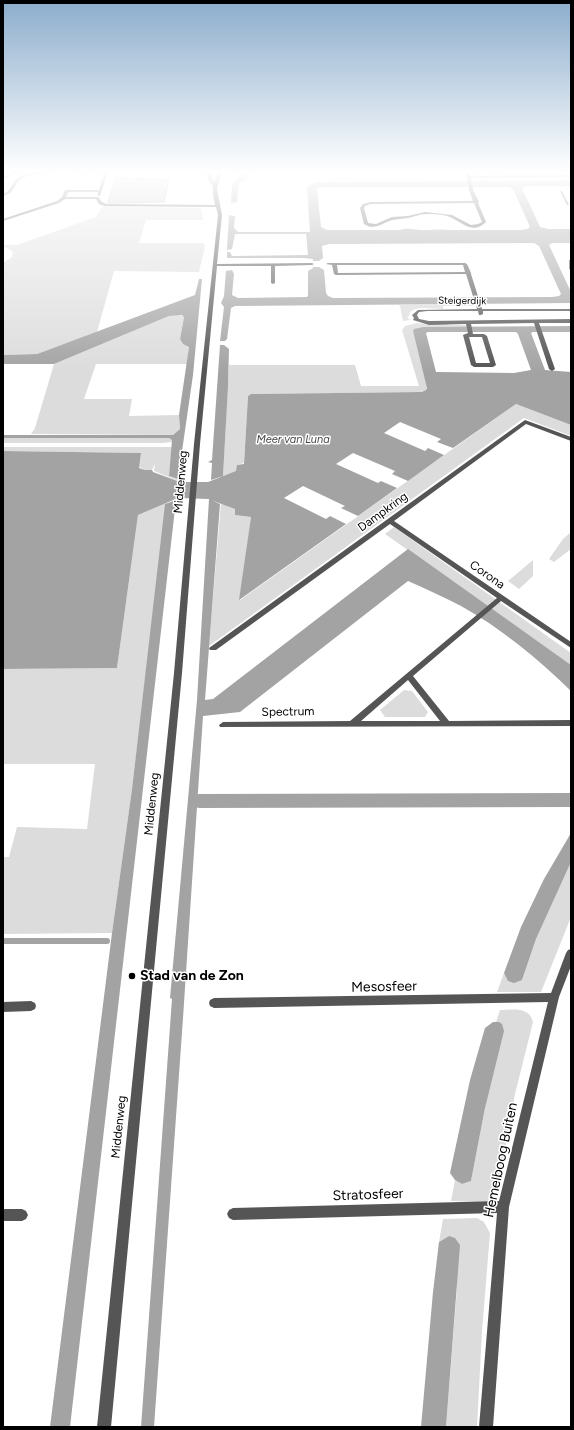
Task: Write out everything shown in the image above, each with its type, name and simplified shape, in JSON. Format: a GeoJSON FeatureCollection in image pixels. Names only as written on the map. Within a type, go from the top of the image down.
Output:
{"type":"FeatureCollection","features":[{"type":"Feature","properties":{"kind":"street","name":"Middenweg"},"geometry":{"type":"LineString","coordinates":[[104,1427],[177,688],[192,501],[218,239]]}},
{"type":"Feature","properties":{"kind":"street"},"geometry":{"type":"LineString","coordinates":[[571,261],[571,269]]}},
{"type":"Feature","properties":{"kind":"street"},"geometry":{"type":"LineString","coordinates":[[215,265],[312,264]]}},
{"type":"Feature","properties":{"kind":"street"},"geometry":{"type":"LineString","coordinates":[[328,264],[465,264],[484,322]]}},
{"type":"Feature","properties":{"kind":"street"},"geometry":{"type":"LineString","coordinates":[[334,264],[336,274],[469,274]]}},
{"type":"Feature","properties":{"kind":"street"},"geometry":{"type":"LineString","coordinates":[[273,265],[273,283]]}},
{"type":"Feature","properties":{"kind":"street","name":"Steigerdijk"},"geometry":{"type":"LineString","coordinates":[[571,310],[479,308],[427,310],[418,311],[414,315],[417,319],[415,319],[424,322],[571,322]]}},
{"type":"Feature","properties":{"kind":"street","name":"Steigerdijk"},"geometry":{"type":"LineString","coordinates":[[468,322],[471,335]]}},
{"type":"Feature","properties":{"kind":"street"},"geometry":{"type":"LineString","coordinates":[[536,322],[552,369]]}},
{"type":"Feature","properties":{"kind":"street","name":"Steigerdijk"},"geometry":{"type":"LineString","coordinates":[[471,335],[484,336],[492,365],[474,365],[466,336],[471,335]]}},
{"type":"Feature","properties":{"kind":"street","name":"Dampkring"},"geometry":{"type":"LineString","coordinates":[[213,648],[525,422],[571,439]]}},
{"type":"Feature","properties":{"kind":"street","name":"Corona"},"geometry":{"type":"LineString","coordinates":[[390,521],[571,646]]}},
{"type":"Feature","properties":{"kind":"street"},"geometry":{"type":"LineString","coordinates":[[353,723],[501,598]]}},
{"type":"Feature","properties":{"kind":"street"},"geometry":{"type":"LineString","coordinates":[[409,676],[447,724]]}},
{"type":"Feature","properties":{"kind":"street","name":"Spectrum"},"geometry":{"type":"LineString","coordinates":[[223,725],[353,723],[571,723]]}},
{"type":"Feature","properties":{"kind":"street","name":"Hemelboog Buiten"},"geometry":{"type":"LineString","coordinates":[[486,1427],[504,1207],[554,997],[571,953]]}},
{"type":"Feature","properties":{"kind":"street","name":"Mesosfeer"},"geometry":{"type":"LineString","coordinates":[[214,1004],[554,997]]}},
{"type":"Feature","properties":{"kind":"street"},"geometry":{"type":"LineString","coordinates":[[3,1007],[31,1006]]}},
{"type":"Feature","properties":{"kind":"street","name":"Stratosfeer"},"geometry":{"type":"LineString","coordinates":[[234,1214],[504,1207]]}},
{"type":"Feature","properties":{"kind":"street"},"geometry":{"type":"LineString","coordinates":[[3,1215],[22,1215]]}},
{"type":"Feature","properties":{"kind":"shaded area"},"geometry":{"type":"Polygon","coordinates":[[[35,239],[140,239],[139,243],[203,243],[205,246],[199,272],[114,271],[97,332],[37,354],[3,355],[3,263],[12,257],[13,254],[12,251],[3,245],[17,245],[35,239]]]}},
{"type":"Feature","properties":{"kind":"shaded area"},"geometry":{"type":"Polygon","coordinates":[[[472,304],[473,306],[443,306],[443,309],[415,309],[410,312],[409,316],[407,317],[410,320],[403,321],[400,306],[398,305],[472,304]]]}},
{"type":"Feature","properties":{"kind":"shaded area"},"geometry":{"type":"Polygon","coordinates":[[[169,316],[184,316],[180,339],[183,344],[189,346],[187,364],[96,364],[84,399],[132,399],[129,416],[179,415],[180,429],[173,435],[31,434],[35,428],[54,364],[169,316]]]}},
{"type":"Feature","properties":{"kind":"shaded area"},"geometry":{"type":"Polygon","coordinates":[[[417,323],[430,325],[447,323],[448,325],[466,325],[467,327],[423,327],[413,330],[427,386],[426,390],[422,392],[251,394],[248,396],[244,463],[237,465],[237,471],[223,476],[229,365],[355,365],[361,386],[419,386],[402,330],[405,326],[417,323]]]}},
{"type":"Feature","properties":{"kind":"shaded area"},"geometry":{"type":"Polygon","coordinates":[[[516,404],[571,425],[571,436],[524,418],[209,646],[221,503],[235,509],[235,515],[251,517],[240,600],[516,404]]]}},
{"type":"Feature","properties":{"kind":"shaded area"},"geometry":{"type":"Polygon","coordinates":[[[3,438],[169,438],[172,442],[3,443],[3,438]]]}},
{"type":"Feature","properties":{"kind":"shaded area"},"geometry":{"type":"Polygon","coordinates":[[[3,447],[172,447],[169,476],[178,479],[178,481],[154,471],[155,464],[152,470],[145,470],[139,467],[141,453],[3,451],[3,447]]]}},
{"type":"Feature","properties":{"kind":"shaded area"},"geometry":{"type":"Polygon","coordinates":[[[166,503],[132,789],[112,933],[3,934],[3,857],[9,857],[17,827],[87,829],[95,764],[3,764],[3,669],[117,668],[138,515],[166,503]]]}},
{"type":"Feature","properties":{"kind":"shaded area"},"geometry":{"type":"Polygon","coordinates":[[[394,527],[571,653],[571,665],[385,534],[394,527]]]}},
{"type":"Feature","properties":{"kind":"shaded area"},"geometry":{"type":"Polygon","coordinates":[[[571,532],[571,549],[554,562],[549,559],[563,539],[571,532]]]}},
{"type":"Feature","properties":{"kind":"shaded area"},"geometry":{"type":"Polygon","coordinates":[[[533,560],[533,576],[519,589],[508,581],[533,560]]]}},
{"type":"Feature","properties":{"kind":"shaded area"},"geometry":{"type":"Polygon","coordinates":[[[404,690],[412,691],[428,712],[425,717],[385,717],[380,710],[404,690]]]}},
{"type":"Feature","properties":{"kind":"shaded area"},"geometry":{"type":"Polygon","coordinates":[[[571,862],[571,917],[541,992],[497,992],[504,973],[508,981],[522,980],[536,939],[571,862]]]}},
{"type":"Feature","properties":{"kind":"shaded area"},"geometry":{"type":"Polygon","coordinates":[[[500,1010],[524,1011],[528,1013],[533,1022],[515,1094],[498,1188],[487,1202],[451,1201],[455,1180],[462,1184],[471,1181],[499,1022],[496,1022],[500,1010]]]}},
{"type":"Feature","properties":{"kind":"shaded area"},"geometry":{"type":"Polygon","coordinates":[[[477,1218],[484,1222],[490,1233],[482,1331],[477,1427],[446,1427],[457,1289],[449,1236],[439,1242],[443,1219],[477,1218]]]}},
{"type":"Feature","properties":{"kind":"water"},"geometry":{"type":"Polygon","coordinates":[[[228,239],[234,239],[232,249],[227,250],[228,239]]]}},
{"type":"Feature","properties":{"kind":"water"},"geometry":{"type":"Polygon","coordinates":[[[306,239],[571,239],[571,243],[552,243],[549,245],[571,292],[571,303],[235,306],[231,308],[227,339],[225,341],[220,341],[224,307],[221,303],[224,296],[226,271],[232,270],[234,274],[232,295],[238,298],[307,297],[308,271],[313,267],[319,267],[324,270],[326,293],[328,296],[333,298],[552,297],[559,296],[561,294],[539,246],[534,243],[329,244],[322,246],[323,258],[319,261],[304,258],[227,258],[227,252],[230,252],[232,256],[308,255],[306,239]]]}},
{"type":"Feature","properties":{"kind":"water"},"geometry":{"type":"Polygon","coordinates":[[[199,279],[202,279],[193,375],[178,479],[169,476],[172,440],[169,438],[3,438],[3,435],[173,435],[180,429],[179,415],[189,347],[183,344],[180,339],[184,317],[182,315],[169,316],[54,364],[3,364],[3,355],[37,354],[195,295],[199,279]]]}},
{"type":"Feature","properties":{"kind":"water","name":"Meer van Luna"},"geometry":{"type":"Polygon","coordinates":[[[571,326],[571,332],[531,333],[545,370],[571,372],[571,425],[516,404],[453,448],[437,442],[441,439],[400,422],[384,433],[425,451],[428,448],[444,455],[408,481],[392,474],[395,471],[353,453],[336,464],[378,483],[381,481],[397,488],[358,516],[341,508],[345,506],[303,486],[284,498],[326,519],[330,516],[346,524],[239,600],[251,517],[235,515],[235,509],[211,500],[220,504],[205,700],[213,699],[408,549],[571,665],[571,691],[546,667],[505,634],[461,606],[408,581],[240,712],[203,716],[154,1427],[141,1427],[172,999],[170,998],[197,700],[209,499],[178,498],[138,515],[117,668],[3,669],[3,451],[141,453],[139,468],[152,470],[153,472],[180,482],[208,482],[236,471],[237,465],[244,464],[248,396],[251,394],[422,392],[426,390],[427,388],[413,331],[414,329],[423,327],[571,326]],[[516,332],[426,333],[436,372],[514,373],[531,370],[516,332]]]}},
{"type":"Feature","properties":{"kind":"water"},"geometry":{"type":"Polygon","coordinates":[[[220,345],[224,345],[229,349],[223,476],[211,480],[212,463],[208,462],[212,460],[220,345]]]}},
{"type":"Feature","properties":{"kind":"water"},"geometry":{"type":"Polygon","coordinates":[[[176,500],[70,1427],[50,1427],[112,933],[132,789],[165,504],[176,500]]]}},
{"type":"Feature","properties":{"kind":"water"},"geometry":{"type":"Polygon","coordinates":[[[571,833],[571,862],[536,939],[522,980],[514,983],[508,981],[504,973],[521,927],[544,879],[571,833]]]}},
{"type":"Feature","properties":{"kind":"water"},"geometry":{"type":"Polygon","coordinates":[[[493,1022],[499,1022],[502,1024],[504,1031],[485,1108],[471,1181],[462,1184],[455,1180],[450,1173],[470,1080],[485,1028],[493,1022]]]}},
{"type":"Feature","properties":{"kind":"water"},"geometry":{"type":"Polygon","coordinates":[[[449,1236],[455,1238],[460,1245],[446,1427],[421,1427],[439,1242],[449,1236]]]}},
{"type":"Feature","properties":{"kind":"waterway"},"geometry":{"type":"LineString","coordinates":[[199,801],[571,800]]}},
{"type":"Feature","properties":{"kind":"waterway"},"geometry":{"type":"LineString","coordinates":[[3,941],[107,941]]}},
{"type":"Feature","properties":{"kind":"place","name":"Stad van de Zon"},"geometry":{"type":"Point","coordinates":[132,976]}}]}
